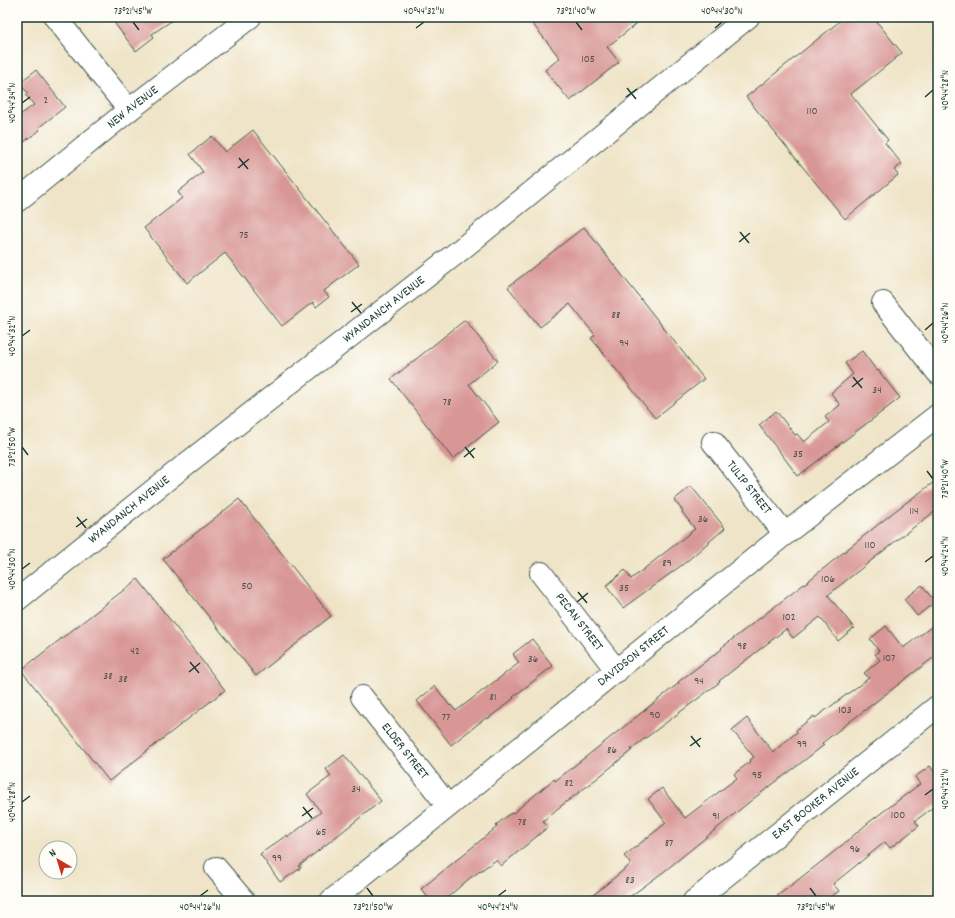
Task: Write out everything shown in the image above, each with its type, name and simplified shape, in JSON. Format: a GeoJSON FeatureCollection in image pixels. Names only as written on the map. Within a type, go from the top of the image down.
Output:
{"type":"FeatureCollection","features":[{"type":"Feature","properties":{"kind":"street"},"geometry":{"type":"LineString","coordinates":[[55,17],[129,110]]}},
{"type":"Feature","properties":{"kind":"street","name":"NEW AVENUE"},"geometry":{"type":"LineString","coordinates":[[17,201],[129,110],[250,17]]}},
{"type":"Feature","properties":{"kind":"street","name":"WYANDANCH AVENUE"},"geometry":{"type":"LineString","coordinates":[[17,600],[185,465],[459,251],[748,17]]}},
{"type":"Feature","properties":{"kind":"street"},"geometry":{"type":"LineString","coordinates":[[883,303],[938,373]]}},
{"type":"Feature","properties":{"kind":"street","name":"DAVIDSON STREET"},"geometry":{"type":"LineString","coordinates":[[331,901],[785,534],[938,415]]}},
{"type":"Feature","properties":{"kind":"street","name":"TULIP STREET"},"geometry":{"type":"LineString","coordinates":[[713,442],[785,534]]}},
{"type":"Feature","properties":{"kind":"street","name":"PECAN STREET"},"geometry":{"type":"LineString","coordinates":[[541,573],[617,671]]}},
{"type":"Feature","properties":{"kind":"street","name":"ELDER STREET"},"geometry":{"type":"LineString","coordinates":[[362,697],[448,806]]}},
{"type":"Feature","properties":{"kind":"street","name":"EAST BOOKER AVENUE"},"geometry":{"type":"LineString","coordinates":[[694,901],[938,706]]}},
{"type":"Feature","properties":{"kind":"street"},"geometry":{"type":"LineString","coordinates":[[216,868],[244,901]]}},
{"type":"Feature","properties":{"kind":"building"},"geometry":{"type":"Polygon","coordinates":[[[123,17],[177,17],[152,34],[154,37],[136,51],[115,24],[123,17]]]}},
{"type":"Feature","properties":{"kind":"building"},"geometry":{"type":"Polygon","coordinates":[[[527,17],[645,17],[607,47],[619,62],[570,101],[545,70],[560,58],[527,17]]]}},
{"type":"Feature","properties":{"kind":"building"},"geometry":{"type":"Polygon","coordinates":[[[845,17],[873,17],[902,53],[851,94],[888,140],[885,143],[902,164],[894,170],[898,175],[845,219],[746,97],[845,17]]]}},
{"type":"Feature","properties":{"kind":"building"},"geometry":{"type":"Polygon","coordinates":[[[36,70],[65,107],[38,128],[40,130],[17,147],[17,117],[34,105],[26,95],[28,93],[19,83],[36,70]]]}},
{"type":"Feature","properties":{"kind":"building"},"geometry":{"type":"Polygon","coordinates":[[[253,130],[359,264],[324,291],[329,297],[316,307],[313,302],[282,326],[225,253],[187,283],[144,228],[182,198],[178,192],[203,172],[190,154],[212,136],[225,152],[253,130]]]}},
{"type":"Feature","properties":{"kind":"building"},"geometry":{"type":"Polygon","coordinates":[[[584,227],[704,379],[655,418],[591,338],[595,335],[570,304],[540,327],[508,287],[584,227]]]}},
{"type":"Feature","properties":{"kind":"building"},"geometry":{"type":"Polygon","coordinates":[[[465,320],[498,361],[469,384],[499,422],[453,459],[391,379],[465,320]]]}},
{"type":"Feature","properties":{"kind":"building"},"geometry":{"type":"Polygon","coordinates":[[[862,351],[900,398],[798,476],[759,425],[776,411],[795,435],[797,434],[804,442],[829,422],[825,417],[840,405],[831,393],[853,374],[845,363],[862,351]]]}},
{"type":"Feature","properties":{"kind":"building"},"geometry":{"type":"Polygon","coordinates":[[[938,479],[938,509],[828,595],[854,628],[838,641],[820,617],[793,638],[786,629],[719,681],[720,682],[631,749],[632,750],[557,809],[543,821],[548,827],[501,866],[496,860],[470,878],[443,901],[431,901],[421,889],[497,827],[496,825],[511,813],[512,814],[554,779],[555,781],[679,683],[678,682],[722,649],[721,648],[938,479]]]}},
{"type":"Feature","properties":{"kind":"building"},"geometry":{"type":"Polygon","coordinates":[[[691,486],[725,528],[686,562],[623,608],[606,586],[625,570],[631,579],[695,529],[674,500],[691,486]]]}},
{"type":"Feature","properties":{"kind":"building"},"geometry":{"type":"Polygon","coordinates":[[[239,499],[331,616],[256,676],[163,559],[239,499]]]}},
{"type":"Feature","properties":{"kind":"building"},"geometry":{"type":"Polygon","coordinates":[[[138,579],[225,690],[109,781],[21,670],[138,579]]]}},
{"type":"Feature","properties":{"kind":"building"},"geometry":{"type":"Polygon","coordinates":[[[922,585],[935,602],[917,616],[904,599],[922,585]]]}},
{"type":"Feature","properties":{"kind":"building"},"geometry":{"type":"Polygon","coordinates":[[[938,622],[938,654],[822,743],[824,745],[753,799],[666,870],[624,901],[586,901],[631,864],[624,856],[666,823],[648,799],[662,788],[685,818],[737,778],[734,774],[754,757],[732,730],[747,718],[773,752],[797,732],[796,730],[814,716],[815,718],[869,678],[864,673],[880,660],[875,654],[879,651],[870,639],[886,626],[903,648],[938,622]]]}},
{"type":"Feature","properties":{"kind":"building"},"geometry":{"type":"Polygon","coordinates":[[[532,639],[553,666],[513,697],[514,698],[488,719],[487,717],[451,745],[417,701],[435,686],[450,706],[451,705],[456,711],[519,663],[513,654],[532,639]]]}},
{"type":"Feature","properties":{"kind":"building"},"geometry":{"type":"Polygon","coordinates":[[[344,755],[381,801],[299,866],[301,868],[280,882],[260,854],[287,835],[288,837],[321,812],[307,794],[331,776],[326,769],[344,755]]]}},
{"type":"Feature","properties":{"kind":"building"},"geometry":{"type":"Polygon","coordinates":[[[930,766],[935,773],[938,771],[938,807],[936,805],[915,821],[919,826],[890,848],[885,842],[833,884],[839,891],[825,901],[771,901],[868,823],[920,784],[915,777],[930,766]]]}}]}
